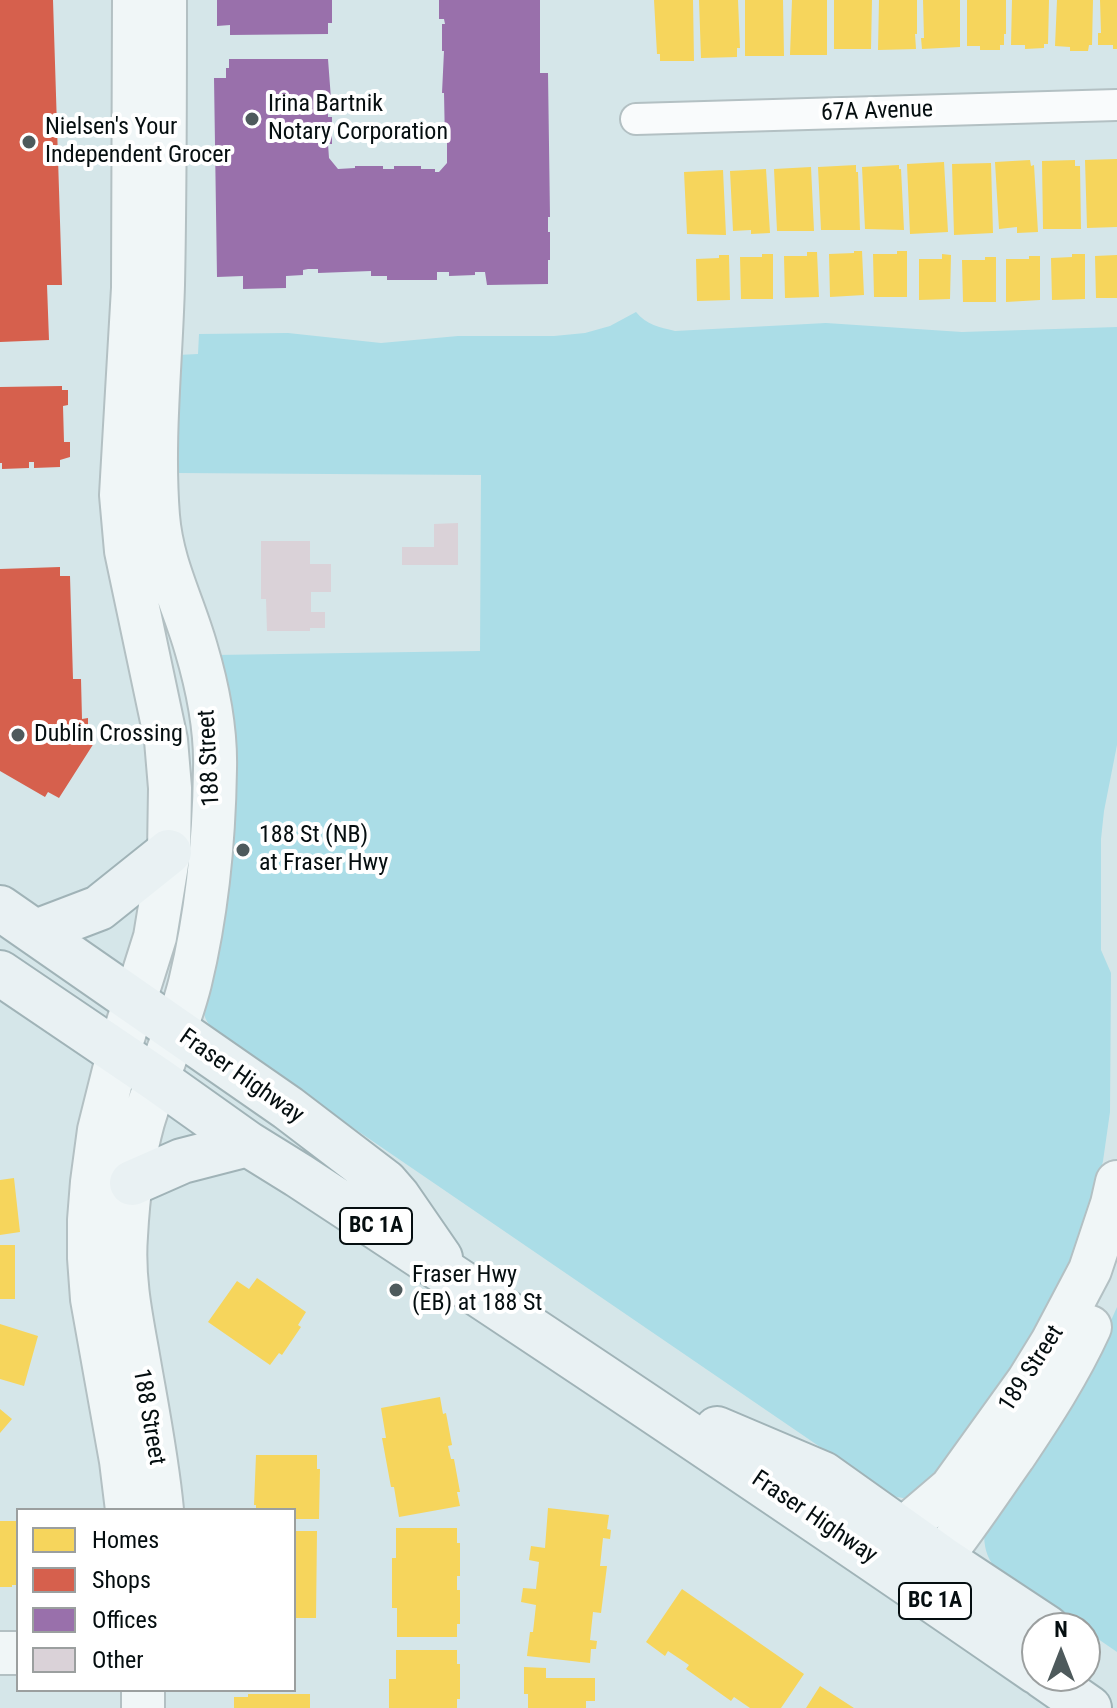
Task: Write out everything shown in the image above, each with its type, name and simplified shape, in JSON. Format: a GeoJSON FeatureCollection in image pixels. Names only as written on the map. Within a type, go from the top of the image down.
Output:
{"type":"FeatureCollection","features":[{"type":"Feature","properties":{"kind":"main road"},"geometry":{"type":"LineString","coordinates":[[36,932],[99,908],[169,852]]}},
{"type":"Feature","properties":{"kind":"main road","name":"Fraser Highway"},"geometry":{"type":"LineString","coordinates":[[0,908],[288,1108],[385,1182],[453,1277]]}},
{"type":"Feature","properties":{"kind":"main road","name":"Fraser Highway"},"geometry":{"type":"LineString","coordinates":[[0,973],[248,1144],[833,1530],[1021,1661]]}},
{"type":"Feature","properties":{"kind":"main road"},"geometry":{"type":"LineString","coordinates":[[132,1183],[182,1161],[248,1144]]}},
{"type":"Feature","properties":{"kind":"main road","name":"Fraser Highway"},"geometry":{"type":"LineString","coordinates":[[629,1394],[823,1474],[1023,1612]]}},
{"type":"Feature","properties":{"kind":"main road"},"geometry":{"type":"LineString","coordinates":[[833,1530],[886,1550],[931,1561],[941,1558]]}},
{"type":"Feature","properties":{"kind":"main road"},"geometry":{"type":"LineString","coordinates":[[1101,1686],[1117,1703]]}},
{"type":"Feature","properties":{"kind":"main road"},"geometry":{"type":"LineString","coordinates":[[1066,1692],[1089,1708]]}},
{"type":"Feature","properties":{"kind":"street","name":"188 Street"},"geometry":{"type":"LineString","coordinates":[[127,1508],[92,1299],[89,1258],[92,1182],[99,1130],[118,1054],[155,937],[169,852],[170,788],[166,740],[126,551],[121,495],[133,288],[134,0]]}},
{"type":"Feature","properties":{"kind":"street","name":"188 Street"},"geometry":{"type":"LineString","coordinates":[[162,1508],[128,1300],[126,1235],[144,1120],[192,973],[205,902],[214,820],[215,763],[209,707],[196,648],[163,557],[158,516],[156,467],[163,288],[165,0]]}},
{"type":"Feature","properties":{"kind":"street","name":"67A Avenue"},"geometry":{"type":"LineString","coordinates":[[636,119],[1117,105]]}},
{"type":"Feature","properties":{"kind":"street","name":"189 Street"},"geometry":{"type":"LineString","coordinates":[[903,1529],[951,1488],[1052,1342],[1090,1270],[1117,1182]]}},
{"type":"Feature","properties":{"kind":"street","name":"189 Street"},"geometry":{"type":"LineString","coordinates":[[941,1558],[1054,1396],[1077,1355],[1112,1279],[1117,1260]]}},
{"type":"Feature","properties":{"kind":"shaded area"},"geometry":{"type":"Polygon","coordinates":[[[636,312],[649,323],[675,331],[826,323],[962,332],[1117,327],[1117,745],[1101,839],[1101,950],[1111,973],[1110,1112],[1103,1161],[1078,1259],[947,1477],[909,1499],[886,1492],[226,1041],[209,1024],[204,1012],[204,989],[228,890],[233,847],[215,655],[480,651],[481,475],[178,473],[177,355],[198,354],[199,334],[288,333],[381,343],[458,336],[554,336],[585,333],[610,326],[636,312]]]}},
{"type":"Feature","properties":{"kind":"shaded area"},"geometry":{"type":"Polygon","coordinates":[[[1117,1307],[1117,1652],[1101,1641],[1101,1612],[1059,1612],[995,1568],[984,1541],[984,1531],[1098,1350],[1117,1307]]]}},
{"type":"Feature","properties":{"kind":"building: Homes"},"geometry":{"type":"Polygon","coordinates":[[[654,0],[693,0],[694,61],[660,61],[654,0]]]}},
{"type":"Feature","properties":{"kind":"building: Homes"},"geometry":{"type":"Polygon","coordinates":[[[699,0],[738,0],[740,48],[737,48],[737,57],[701,58],[699,0]]]}},
{"type":"Feature","properties":{"kind":"building: Homes"},"geometry":{"type":"Polygon","coordinates":[[[745,0],[783,0],[784,56],[745,56],[745,0]]]}},
{"type":"Feature","properties":{"kind":"building: Homes"},"geometry":{"type":"Polygon","coordinates":[[[792,0],[827,0],[827,55],[790,55],[792,0]]]}},
{"type":"Feature","properties":{"kind":"building: Homes"},"geometry":{"type":"Polygon","coordinates":[[[834,0],[872,0],[871,49],[834,49],[834,0]]]}},
{"type":"Feature","properties":{"kind":"building: Homes"},"geometry":{"type":"Polygon","coordinates":[[[879,0],[917,0],[916,49],[878,50],[879,0]]]}},
{"type":"Feature","properties":{"kind":"building: Homes"},"geometry":{"type":"Polygon","coordinates":[[[923,0],[960,0],[960,47],[922,49],[923,0]]]}},
{"type":"Feature","properties":{"kind":"building: Homes"},"geometry":{"type":"Polygon","coordinates":[[[967,0],[1006,0],[1006,34],[1000,50],[980,50],[980,46],[967,46],[967,0]]]}},
{"type":"Feature","properties":{"kind":"building: Homes"},"geometry":{"type":"Polygon","coordinates":[[[1012,0],[1049,0],[1048,44],[1044,44],[1044,48],[1025,49],[1025,45],[1011,45],[1012,0]]]}},
{"type":"Feature","properties":{"kind":"building: Homes"},"geometry":{"type":"Polygon","coordinates":[[[1057,0],[1093,0],[1092,45],[1089,45],[1088,51],[1070,51],[1070,47],[1055,46],[1057,0]]]}},
{"type":"Feature","properties":{"kind":"building: Homes"},"geometry":{"type":"Polygon","coordinates":[[[1100,0],[1117,0],[1117,49],[1113,49],[1113,45],[1098,45],[1098,33],[1101,33],[1100,0]]]}},
{"type":"Feature","properties":{"kind":"building: Homes"},"geometry":{"type":"Polygon","coordinates":[[[1117,159],[1117,227],[1087,228],[1085,160],[1117,159]]]}},
{"type":"Feature","properties":{"kind":"building: Homes"},"geometry":{"type":"Polygon","coordinates":[[[1030,160],[1031,166],[1034,165],[1038,232],[1017,233],[1017,227],[999,229],[995,162],[1030,160]]]}},
{"type":"Feature","properties":{"kind":"building: Homes"},"geometry":{"type":"Polygon","coordinates":[[[1075,160],[1075,166],[1080,166],[1081,229],[1043,229],[1042,161],[1075,160]]]}},
{"type":"Feature","properties":{"kind":"building: Homes"},"geometry":{"type":"Polygon","coordinates":[[[944,162],[948,232],[910,234],[907,164],[944,162]]]}},
{"type":"Feature","properties":{"kind":"building: Homes"},"geometry":{"type":"Polygon","coordinates":[[[991,163],[993,233],[954,235],[952,164],[991,163]]]}},
{"type":"Feature","properties":{"kind":"building: Homes"},"geometry":{"type":"Polygon","coordinates":[[[856,165],[860,230],[821,230],[818,167],[856,165]]]}},
{"type":"Feature","properties":{"kind":"building: Homes"},"geometry":{"type":"Polygon","coordinates":[[[899,165],[904,230],[865,229],[862,167],[899,165]]]}},
{"type":"Feature","properties":{"kind":"building: Homes"},"geometry":{"type":"Polygon","coordinates":[[[811,167],[814,231],[777,231],[774,169],[811,167]]]}},
{"type":"Feature","properties":{"kind":"building: Homes"},"geometry":{"type":"Polygon","coordinates":[[[766,169],[770,233],[733,231],[730,171],[766,169]]]}},
{"type":"Feature","properties":{"kind":"building: Homes"},"geometry":{"type":"Polygon","coordinates":[[[723,170],[726,235],[687,234],[684,172],[723,170]]]}},
{"type":"Feature","properties":{"kind":"building: Homes"},"geometry":{"type":"Polygon","coordinates":[[[862,251],[864,295],[830,297],[829,254],[862,251]]]}},
{"type":"Feature","properties":{"kind":"building: Homes"},"geometry":{"type":"Polygon","coordinates":[[[897,251],[907,251],[907,297],[874,297],[873,254],[897,254],[897,251]]]}},
{"type":"Feature","properties":{"kind":"building: Homes"},"geometry":{"type":"Polygon","coordinates":[[[807,252],[817,252],[819,297],[785,298],[784,256],[807,256],[807,252]]]}},
{"type":"Feature","properties":{"kind":"building: Homes"},"geometry":{"type":"Polygon","coordinates":[[[762,254],[773,254],[773,299],[741,299],[740,257],[762,257],[762,254]]]}},
{"type":"Feature","properties":{"kind":"building: Homes"},"geometry":{"type":"Polygon","coordinates":[[[942,254],[951,255],[950,299],[919,300],[919,259],[942,259],[942,254]]]}},
{"type":"Feature","properties":{"kind":"building: Homes"},"geometry":{"type":"Polygon","coordinates":[[[1072,254],[1085,254],[1085,299],[1052,300],[1051,258],[1072,257],[1072,254]]]}},
{"type":"Feature","properties":{"kind":"building: Homes"},"geometry":{"type":"Polygon","coordinates":[[[719,255],[729,255],[730,300],[697,301],[696,259],[719,258],[719,255]]]}},
{"type":"Feature","properties":{"kind":"building: Homes"},"geometry":{"type":"Polygon","coordinates":[[[1117,255],[1117,298],[1096,298],[1095,256],[1117,255]]]}},
{"type":"Feature","properties":{"kind":"building: Homes"},"geometry":{"type":"Polygon","coordinates":[[[1029,256],[1040,256],[1040,300],[1006,302],[1006,259],[1029,259],[1029,256]]]}},
{"type":"Feature","properties":{"kind":"building: Homes"},"geometry":{"type":"Polygon","coordinates":[[[985,257],[996,257],[996,302],[963,302],[962,260],[985,260],[985,257]]]}},
{"type":"Feature","properties":{"kind":"building: Homes"},"geometry":{"type":"Polygon","coordinates":[[[14,1178],[20,1232],[0,1235],[0,1180],[14,1178]]]}},
{"type":"Feature","properties":{"kind":"building: Homes"},"geometry":{"type":"Polygon","coordinates":[[[0,1245],[15,1245],[15,1299],[0,1299],[0,1245]]]}},
{"type":"Feature","properties":{"kind":"building: Homes"},"geometry":{"type":"Polygon","coordinates":[[[257,1278],[306,1312],[298,1325],[301,1327],[282,1355],[279,1353],[270,1365],[208,1322],[237,1281],[249,1289],[257,1278]]]}},
{"type":"Feature","properties":{"kind":"building: Homes"},"geometry":{"type":"Polygon","coordinates":[[[0,1324],[38,1336],[24,1386],[0,1379],[0,1324]]]}},
{"type":"Feature","properties":{"kind":"building: Homes"},"geometry":{"type":"Polygon","coordinates":[[[440,1397],[452,1445],[448,1446],[451,1459],[454,1459],[460,1506],[399,1517],[382,1438],[386,1438],[381,1408],[440,1397]]]}},
{"type":"Feature","properties":{"kind":"building: Homes"},"geometry":{"type":"Polygon","coordinates":[[[0,1409],[12,1419],[0,1433],[0,1409]]]}},
{"type":"Feature","properties":{"kind":"building: Homes"},"geometry":{"type":"Polygon","coordinates":[[[256,1455],[317,1455],[317,1469],[320,1469],[319,1519],[296,1519],[296,1508],[256,1508],[256,1455]]]}},
{"type":"Feature","properties":{"kind":"building: Homes"},"geometry":{"type":"Polygon","coordinates":[[[548,1508],[609,1515],[607,1529],[611,1530],[610,1539],[603,1538],[600,1566],[607,1566],[601,1613],[593,1612],[590,1640],[597,1641],[596,1649],[591,1649],[590,1663],[527,1656],[536,1605],[521,1602],[523,1588],[536,1589],[539,1562],[529,1560],[531,1546],[545,1548],[548,1508]]]}},
{"type":"Feature","properties":{"kind":"building: Homes"},"geometry":{"type":"Polygon","coordinates":[[[0,1521],[16,1521],[16,1585],[0,1587],[0,1521]]]}},
{"type":"Feature","properties":{"kind":"building: Homes"},"geometry":{"type":"Polygon","coordinates":[[[396,1528],[457,1528],[457,1543],[460,1543],[457,1590],[460,1590],[460,1624],[457,1624],[457,1637],[397,1637],[397,1608],[392,1608],[392,1558],[396,1558],[396,1528]]]}},
{"type":"Feature","properties":{"kind":"building: Homes"},"geometry":{"type":"Polygon","coordinates":[[[296,1531],[317,1531],[316,1618],[296,1618],[296,1531]]]}},
{"type":"Feature","properties":{"kind":"building: Homes"},"geometry":{"type":"Polygon","coordinates":[[[682,1589],[804,1674],[781,1708],[750,1708],[734,1697],[731,1701],[686,1669],[689,1665],[668,1651],[665,1656],[646,1642],[682,1589]]]}},
{"type":"Feature","properties":{"kind":"building: Homes"},"geometry":{"type":"Polygon","coordinates":[[[396,1650],[457,1650],[460,1699],[457,1699],[457,1708],[389,1708],[389,1679],[396,1679],[396,1650]]]}},
{"type":"Feature","properties":{"kind":"building: Homes"},"geometry":{"type":"Polygon","coordinates":[[[524,1667],[546,1668],[546,1678],[595,1678],[595,1701],[586,1701],[586,1708],[528,1708],[528,1694],[524,1694],[524,1667]]]}},
{"type":"Feature","properties":{"kind":"building: Homes"},"geometry":{"type":"Polygon","coordinates":[[[820,1686],[854,1708],[806,1708],[820,1686]]]}},
{"type":"Feature","properties":{"kind":"building: Homes"},"geometry":{"type":"Polygon","coordinates":[[[248,1694],[310,1694],[310,1708],[234,1708],[234,1697],[248,1697],[248,1694]]]}},
{"type":"Feature","properties":{"kind":"building: Shops","name":"Nielsen's Your Independent Grocer"},"geometry":{"type":"Polygon","coordinates":[[[0,0],[53,0],[62,285],[47,285],[49,340],[0,342],[0,0]]]}},
{"type":"Feature","properties":{"kind":"building: Shops"},"geometry":{"type":"Polygon","coordinates":[[[62,386],[62,390],[68,390],[68,405],[63,406],[64,442],[70,442],[70,457],[60,460],[60,467],[34,468],[34,462],[29,462],[29,468],[2,469],[0,387],[62,386]]]}},
{"type":"Feature","properties":{"kind":"building: Shops"},"geometry":{"type":"Polygon","coordinates":[[[60,567],[60,576],[70,576],[73,679],[81,679],[82,719],[88,718],[88,732],[81,743],[94,743],[59,798],[48,792],[45,797],[0,771],[0,569],[60,567]]]}},
{"type":"Feature","properties":{"kind":"building: Offices"},"geometry":{"type":"Polygon","coordinates":[[[217,0],[332,0],[332,23],[328,23],[328,34],[230,35],[230,25],[217,26],[217,0]]]}},
{"type":"Feature","properties":{"kind":"building: Offices"},"geometry":{"type":"Polygon","coordinates":[[[439,0],[540,0],[540,73],[548,73],[548,284],[487,285],[485,272],[449,276],[449,272],[437,272],[437,280],[387,280],[387,276],[371,276],[371,271],[318,273],[318,269],[308,269],[303,270],[303,275],[286,276],[286,288],[243,289],[243,276],[217,277],[214,78],[226,78],[229,59],[328,59],[331,99],[328,99],[328,117],[332,117],[329,158],[338,169],[421,166],[421,169],[439,172],[447,163],[447,143],[442,93],[442,24],[445,24],[444,19],[439,19],[439,0]]]}},
{"type":"Feature","properties":{"kind":"building: Other"},"geometry":{"type":"Polygon","coordinates":[[[458,523],[458,565],[402,565],[402,547],[434,547],[434,524],[458,523]]]}},
{"type":"Feature","properties":{"kind":"building: Other"},"geometry":{"type":"Polygon","coordinates":[[[261,541],[310,541],[310,564],[331,564],[331,592],[311,592],[311,612],[325,612],[325,628],[267,631],[266,599],[261,599],[261,541]]]}},
{"type":"Feature","properties":{"kind":"place","name":"Irina Bartnik Notary Corporation"},"geometry":{"type":"Point","coordinates":[252,119]}},
{"type":"Feature","properties":{"kind":"place","name":"Nielsen's Your Independent Grocer"},"geometry":{"type":"Point","coordinates":[29,142]}},
{"type":"Feature","properties":{"kind":"place","name":"Dublin Crossing"},"geometry":{"type":"Point","coordinates":[18,735]}},
{"type":"Feature","properties":{"kind":"place","name":"188 St (NB) at Fraser Hwy"},"geometry":{"type":"Point","coordinates":[243,850]}},
{"type":"Feature","properties":{"kind":"place","name":"Fraser Hwy (EB) at 188 St"},"geometry":{"type":"Point","coordinates":[396,1290]}}]}
